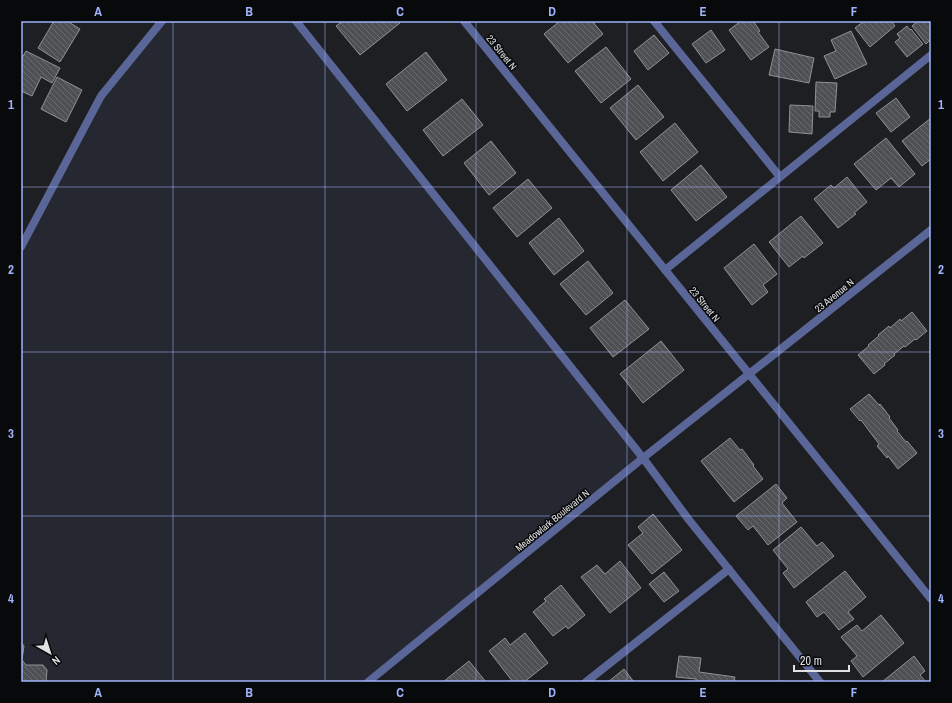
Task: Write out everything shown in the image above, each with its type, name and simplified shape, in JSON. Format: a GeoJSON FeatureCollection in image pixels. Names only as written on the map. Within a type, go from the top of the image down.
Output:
{"type":"FeatureCollection","features":[{"type":"Feature","properties":{"kind":"street"},"geometry":{"type":"LineString","coordinates":[[21,247],[101,96],[162,21]]}},
{"type":"Feature","properties":{"kind":"street"},"geometry":{"type":"LineString","coordinates":[[296,21],[643,458],[689,520],[820,682]]}},
{"type":"Feature","properties":{"kind":"street","name":"23 Street N"},"geometry":{"type":"LineString","coordinates":[[464,21],[931,599]]}},
{"type":"Feature","properties":{"kind":"street"},"geometry":{"type":"LineString","coordinates":[[654,21],[780,177]]}},
{"type":"Feature","properties":{"kind":"street"},"geometry":{"type":"LineString","coordinates":[[665,270],[931,55]]}},
{"type":"Feature","properties":{"kind":"street","name":"23 Avenue N"},"geometry":{"type":"LineString","coordinates":[[750,375],[931,230]]}},
{"type":"Feature","properties":{"kind":"street","name":"Meadowlark Boulevard N"},"geometry":{"type":"LineString","coordinates":[[368,682],[643,458],[750,375]]}},
{"type":"Feature","properties":{"kind":"street"},"geometry":{"type":"LineString","coordinates":[[586,682],[729,569]]}},
{"type":"Feature","properties":{"kind":"shaded area"},"geometry":{"type":"Polygon","coordinates":[[[162,21],[296,21],[643,458],[368,682],[21,682],[21,247],[101,96],[162,21]]]}},
{"type":"Feature","properties":{"kind":"building"},"geometry":{"type":"Polygon","coordinates":[[[54,21],[67,21],[80,29],[60,62],[38,48],[54,21]]]}},
{"type":"Feature","properties":{"kind":"building"},"geometry":{"type":"Polygon","coordinates":[[[343,21],[398,21],[400,23],[360,55],[336,26],[343,21]]]}},
{"type":"Feature","properties":{"kind":"building"},"geometry":{"type":"Polygon","coordinates":[[[560,21],[592,21],[603,34],[568,63],[544,34],[560,21]]]}},
{"type":"Feature","properties":{"kind":"building"},"geometry":{"type":"Polygon","coordinates":[[[741,21],[753,21],[760,31],[758,32],[769,47],[751,60],[729,30],[741,21]]]}},
{"type":"Feature","properties":{"kind":"building"},"geometry":{"type":"Polygon","coordinates":[[[864,21],[891,21],[895,26],[870,47],[855,28],[864,21]]]}},
{"type":"Feature","properties":{"kind":"building"},"geometry":{"type":"Polygon","coordinates":[[[918,21],[931,21],[931,39],[926,44],[912,26],[918,21]]]}},
{"type":"Feature","properties":{"kind":"building"},"geometry":{"type":"Polygon","coordinates":[[[907,26],[923,44],[907,57],[895,42],[900,38],[897,34],[907,26]]]}},
{"type":"Feature","properties":{"kind":"building"},"geometry":{"type":"Polygon","coordinates":[[[711,30],[725,50],[706,63],[692,44],[711,30]]]}},
{"type":"Feature","properties":{"kind":"building"},"geometry":{"type":"Polygon","coordinates":[[[851,31],[867,64],[835,79],[824,56],[836,51],[831,40],[851,31]]]}},
{"type":"Feature","properties":{"kind":"building"},"geometry":{"type":"Polygon","coordinates":[[[654,35],[669,53],[648,70],[634,51],[654,35]]]}},
{"type":"Feature","properties":{"kind":"building"},"geometry":{"type":"Polygon","coordinates":[[[606,47],[631,79],[601,103],[575,71],[606,47]]]}},
{"type":"Feature","properties":{"kind":"building"},"geometry":{"type":"Polygon","coordinates":[[[775,49],[814,58],[809,83],[769,75],[775,49]]]}},
{"type":"Feature","properties":{"kind":"building"},"geometry":{"type":"Polygon","coordinates":[[[26,51],[60,68],[52,83],[41,77],[32,96],[21,91],[21,60],[26,51]]]}},
{"type":"Feature","properties":{"kind":"building"},"geometry":{"type":"Polygon","coordinates":[[[426,52],[447,80],[407,111],[386,84],[426,52]]]}},
{"type":"Feature","properties":{"kind":"building"},"geometry":{"type":"Polygon","coordinates":[[[57,77],[82,90],[66,122],[41,109],[57,77]]]}},
{"type":"Feature","properties":{"kind":"building"},"geometry":{"type":"Polygon","coordinates":[[[816,82],[837,83],[835,112],[830,112],[830,117],[819,117],[819,111],[815,111],[816,82]]]}},
{"type":"Feature","properties":{"kind":"building"},"geometry":{"type":"Polygon","coordinates":[[[638,85],[664,117],[636,140],[610,108],[638,85]]]}},
{"type":"Feature","properties":{"kind":"building"},"geometry":{"type":"Polygon","coordinates":[[[896,98],[910,117],[891,132],[876,113],[896,98]]]}},
{"type":"Feature","properties":{"kind":"building"},"geometry":{"type":"Polygon","coordinates":[[[462,99],[483,125],[443,156],[423,130],[462,99]]]}},
{"type":"Feature","properties":{"kind":"building"},"geometry":{"type":"Polygon","coordinates":[[[790,105],[813,106],[812,134],[789,132],[790,105]]]}},
{"type":"Feature","properties":{"kind":"building"},"geometry":{"type":"Polygon","coordinates":[[[931,118],[931,159],[922,166],[902,141],[931,118]]]}},
{"type":"Feature","properties":{"kind":"building"},"geometry":{"type":"Polygon","coordinates":[[[675,123],[698,152],[663,181],[640,152],[675,123]]]}},
{"type":"Feature","properties":{"kind":"building"},"geometry":{"type":"Polygon","coordinates":[[[886,138],[915,174],[899,187],[891,178],[876,190],[854,164],[886,138]]]}},
{"type":"Feature","properties":{"kind":"building"},"geometry":{"type":"Polygon","coordinates":[[[491,141],[516,173],[489,195],[464,163],[491,141]]]}},
{"type":"Feature","properties":{"kind":"building"},"geometry":{"type":"Polygon","coordinates":[[[701,165],[727,197],[696,221],[671,190],[701,165]]]}},
{"type":"Feature","properties":{"kind":"building"},"geometry":{"type":"Polygon","coordinates":[[[847,177],[867,202],[854,213],[856,214],[838,228],[814,199],[831,185],[834,188],[847,177]]]}},
{"type":"Feature","properties":{"kind":"building"},"geometry":{"type":"Polygon","coordinates":[[[528,179],[552,208],[517,237],[493,208],[528,179]]]}},
{"type":"Feature","properties":{"kind":"building"},"geometry":{"type":"Polygon","coordinates":[[[801,216],[823,243],[804,258],[803,256],[789,267],[769,242],[801,216]]]}},
{"type":"Feature","properties":{"kind":"building"},"geometry":{"type":"Polygon","coordinates":[[[559,218],[584,251],[554,275],[529,243],[559,218]]]}},
{"type":"Feature","properties":{"kind":"building"},"geometry":{"type":"Polygon","coordinates":[[[754,244],[777,274],[763,285],[768,292],[752,305],[724,268],[754,244]]]}},
{"type":"Feature","properties":{"kind":"building"},"geometry":{"type":"Polygon","coordinates":[[[588,261],[613,293],[586,315],[560,284],[588,261]]]}},
{"type":"Feature","properties":{"kind":"building"},"geometry":{"type":"Polygon","coordinates":[[[625,300],[649,329],[613,357],[590,328],[625,300]]]}},
{"type":"Feature","properties":{"kind":"building"},"geometry":{"type":"Polygon","coordinates":[[[912,312],[927,331],[894,354],[895,355],[884,364],[885,365],[874,374],[858,355],[889,326],[890,328],[900,319],[901,321],[912,312]]]}},
{"type":"Feature","properties":{"kind":"building"},"geometry":{"type":"Polygon","coordinates":[[[661,341],[684,370],[643,403],[620,374],[661,341]]]}},
{"type":"Feature","properties":{"kind":"building"},"geometry":{"type":"Polygon","coordinates":[[[869,394],[879,405],[880,404],[890,417],[889,418],[898,430],[897,431],[917,453],[898,469],[888,456],[887,458],[877,446],[879,444],[861,420],[860,421],[850,409],[869,394]]]}},
{"type":"Feature","properties":{"kind":"building"},"geometry":{"type":"Polygon","coordinates":[[[730,438],[740,450],[742,449],[763,479],[734,502],[701,461],[730,438]]]}},
{"type":"Feature","properties":{"kind":"building"},"geometry":{"type":"Polygon","coordinates":[[[776,484],[787,498],[782,503],[797,522],[768,545],[753,526],[748,530],[736,516],[776,484]]]}},
{"type":"Feature","properties":{"kind":"building"},"geometry":{"type":"Polygon","coordinates":[[[653,514],[682,550],[652,574],[628,545],[643,533],[638,527],[653,514]]]}},
{"type":"Feature","properties":{"kind":"building"},"geometry":{"type":"Polygon","coordinates":[[[801,527],[817,546],[822,542],[834,556],[794,588],[783,573],[788,569],[773,550],[801,527]]]}},
{"type":"Feature","properties":{"kind":"building"},"geometry":{"type":"Polygon","coordinates":[[[620,561],[641,588],[610,613],[581,577],[597,565],[605,574],[620,561]]]}},
{"type":"Feature","properties":{"kind":"building"},"geometry":{"type":"Polygon","coordinates":[[[845,571],[866,597],[848,612],[854,619],[839,630],[824,612],[817,617],[806,602],[845,571]]]}},
{"type":"Feature","properties":{"kind":"building"},"geometry":{"type":"Polygon","coordinates":[[[664,572],[679,591],[664,602],[649,584],[664,572]]]}},
{"type":"Feature","properties":{"kind":"building"},"geometry":{"type":"Polygon","coordinates":[[[561,585],[585,615],[568,629],[566,626],[553,636],[533,612],[546,601],[544,599],[561,585]]]}},
{"type":"Feature","properties":{"kind":"building"},"geometry":{"type":"Polygon","coordinates":[[[881,615],[904,643],[863,677],[851,661],[857,656],[841,637],[857,625],[862,631],[881,615]]]}},
{"type":"Feature","properties":{"kind":"building"},"geometry":{"type":"Polygon","coordinates":[[[525,633],[548,663],[524,682],[513,682],[489,651],[505,638],[510,645],[525,633]]]}},
{"type":"Feature","properties":{"kind":"building"},"geometry":{"type":"Polygon","coordinates":[[[21,642],[24,646],[22,660],[26,665],[43,665],[47,670],[46,682],[21,682],[21,642]]]}},
{"type":"Feature","properties":{"kind":"building"},"geometry":{"type":"Polygon","coordinates":[[[679,656],[701,658],[699,672],[735,677],[734,682],[696,682],[696,679],[676,677],[679,656]]]}},
{"type":"Feature","properties":{"kind":"building"},"geometry":{"type":"Polygon","coordinates":[[[914,656],[925,671],[920,675],[926,682],[882,682],[914,656]]]}},
{"type":"Feature","properties":{"kind":"building"},"geometry":{"type":"Polygon","coordinates":[[[469,661],[486,682],[443,682],[469,661]]]}},
{"type":"Feature","properties":{"kind":"building"},"geometry":{"type":"Polygon","coordinates":[[[624,669],[634,682],[608,682],[624,669]]]}}]}
